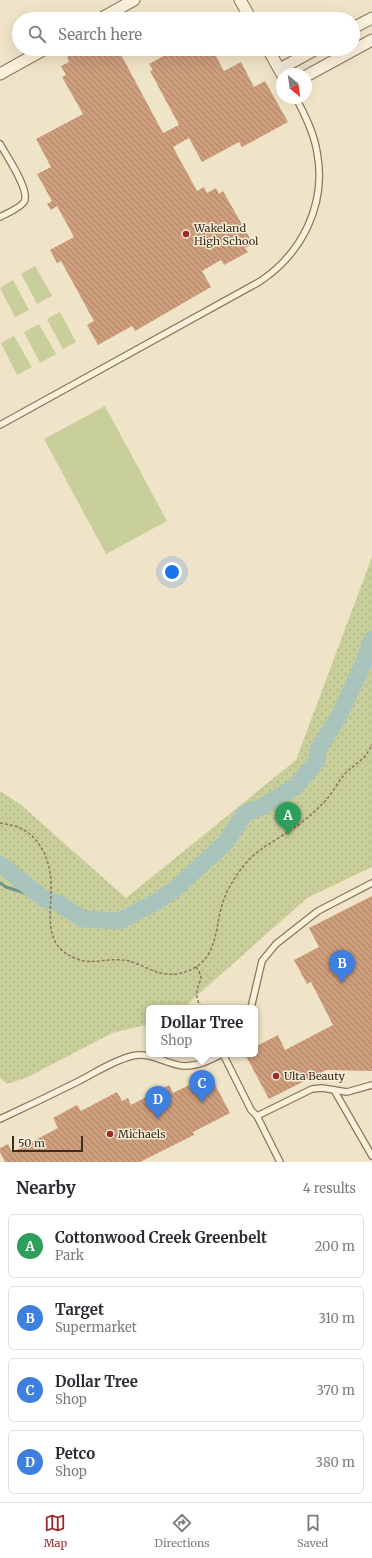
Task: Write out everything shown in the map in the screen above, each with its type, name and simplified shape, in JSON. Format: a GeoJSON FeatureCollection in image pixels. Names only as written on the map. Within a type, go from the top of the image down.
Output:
{"type":"FeatureCollection","features":[{"type":"Feature","properties":{"kind":"street"},"geometry":{"type":"LineString","coordinates":[[113,12],[134,0]]}},
{"type":"Feature","properties":{"kind":"street"},"geometry":{"type":"LineString","coordinates":[[240,0],[247,12]]}},
{"type":"Feature","properties":{"kind":"street"},"geometry":{"type":"LineString","coordinates":[[360,24],[372,18]]}},
{"type":"Feature","properties":{"kind":"street"},"geometry":{"type":"LineString","coordinates":[[360,47],[372,40]]}},
{"type":"Feature","properties":{"kind":"street"},"geometry":{"type":"LineString","coordinates":[[0,74],[32,56]]}},
{"type":"Feature","properties":{"kind":"street"},"geometry":{"type":"LineString","coordinates":[[272,56],[279,68]]}},
{"type":"Feature","properties":{"kind":"street"},"geometry":{"type":"LineString","coordinates":[[287,68],[305,56]]}},
{"type":"Feature","properties":{"kind":"street"},"geometry":{"type":"LineString","coordinates":[[312,73],[343,56]]}},
{"type":"Feature","properties":{"kind":"lane"},"geometry":{"type":"LineString","coordinates":[[0,425],[259,282],[272,273],[289,257],[304,236],[312,217],[316,205],[319,175],[315,144],[308,123],[299,104]]}},
{"type":"Feature","properties":{"kind":"lane"},"geometry":{"type":"LineString","coordinates":[[0,144],[25,192],[25,201],[0,217]]}},
{"type":"Feature","properties":{"kind":"lane"},"geometry":{"type":"LineString","coordinates":[[252,1005],[262,961],[276,944],[318,911],[372,883]]}},
{"type":"Feature","properties":{"kind":"lane"},"geometry":{"type":"LineString","coordinates":[[0,1119],[78,1082],[115,1061],[142,1054],[146,1055]]}},
{"type":"Feature","properties":{"kind":"lane"},"geometry":{"type":"LineString","coordinates":[[156,1057],[174,1064],[185,1066],[202,1063],[216,1057]]}},
{"type":"Feature","properties":{"kind":"lane"},"geometry":{"type":"LineString","coordinates":[[224,1057],[251,1110],[257,1116],[280,1162]]}},
{"type":"Feature","properties":{"kind":"lane"},"geometry":{"type":"LineString","coordinates":[[257,1116],[312,1089],[322,1088],[347,1092],[372,1085]]}},
{"type":"Feature","properties":{"kind":"lane"},"geometry":{"type":"LineString","coordinates":[[334,1090],[372,1156]]}},
{"type":"Feature","properties":{"kind":"path"},"geometry":{"type":"LineString","coordinates":[[0,823],[16,826],[31,836],[42,848],[49,861],[52,888],[49,914],[52,934],[56,943],[70,956],[86,962],[120,959],[132,962],[156,972],[166,974],[183,973],[196,967],[202,962],[213,947],[218,917],[224,898],[233,881],[244,866],[260,850],[277,837],[300,824],[316,810],[326,800],[343,776],[362,760],[372,744]]}},
{"type":"Feature","properties":{"kind":"path"},"geometry":{"type":"LineString","coordinates":[[196,967],[201,974],[201,982],[197,990],[197,1000],[199,1005]]}},
{"type":"Feature","properties":{"kind":"green space"},"geometry":{"type":"Polygon","coordinates":[[[35,266],[52,296],[37,304],[21,274],[35,266]]]}},
{"type":"Feature","properties":{"kind":"green space"},"geometry":{"type":"Polygon","coordinates":[[[13,280],[29,310],[15,317],[0,288],[13,280]]]}},
{"type":"Feature","properties":{"kind":"green space"},"geometry":{"type":"Polygon","coordinates":[[[60,312],[76,342],[63,349],[47,319],[60,312]]]}},
{"type":"Feature","properties":{"kind":"green space"},"geometry":{"type":"Polygon","coordinates":[[[39,324],[56,354],[40,363],[24,332],[39,324]]]}},
{"type":"Feature","properties":{"kind":"green space"},"geometry":{"type":"Polygon","coordinates":[[[14,336],[32,367],[17,375],[1,343],[14,336]]]}},
{"type":"Feature","properties":{"kind":"green space"},"geometry":{"type":"Polygon","coordinates":[[[105,406],[167,521],[106,554],[44,439],[105,406]]]}},
{"type":"Feature","properties":{"kind":"green space"},"geometry":{"type":"Polygon","coordinates":[[[372,557],[372,867],[307,898],[186,1005],[146,1005],[146,1025],[112,1033],[28,1077],[7,1084],[0,1078],[0,791],[20,804],[126,898],[296,760],[372,557]]]}},
{"type":"Feature","properties":{"kind":"building"},"geometry":{"type":"Polygon","coordinates":[[[69,56],[122,56],[163,133],[179,125],[150,71],[153,70],[149,64],[163,56],[216,56],[224,71],[241,62],[254,87],[265,81],[276,101],[276,104],[278,104],[288,122],[242,147],[239,142],[202,162],[189,138],[173,147],[197,191],[204,187],[207,193],[216,188],[219,194],[223,191],[253,244],[245,248],[248,252],[224,265],[221,260],[202,271],[211,287],[135,331],[132,326],[98,345],[87,325],[94,321],[61,261],[57,263],[50,250],[74,237],[57,206],[51,210],[47,204],[52,201],[37,174],[51,167],[36,139],[83,114],[62,77],[66,75],[61,66],[69,62],[67,57],[69,56]]]}},
{"type":"Feature","properties":{"kind":"building"},"geometry":{"type":"Polygon","coordinates":[[[372,896],[372,1071],[326,1070],[269,1099],[247,1057],[258,1057],[258,1045],[278,1035],[285,1050],[333,1025],[311,982],[307,984],[294,960],[319,947],[309,928],[372,896]]]}},
{"type":"Feature","properties":{"kind":"building"},"geometry":{"type":"Polygon","coordinates":[[[210,1075],[230,1113],[193,1132],[194,1135],[140,1162],[5,1162],[0,1152],[0,1148],[8,1144],[12,1152],[58,1128],[53,1118],[77,1105],[81,1111],[117,1092],[122,1101],[128,1098],[131,1105],[169,1085],[173,1093],[210,1075]]]}},
{"type":"Feature","properties":{"kind":"waterway"},"geometry":{"type":"LineString","coordinates":[[0,864],[44,899],[58,903],[83,919],[120,921],[154,903],[174,890],[226,842],[245,813],[262,807],[296,786],[317,761],[318,750],[339,716],[364,662],[372,639]]}},
{"type":"Feature","properties":{"kind":"waterway"},"geometry":{"type":"LineString","coordinates":[[0,883],[6,887],[44,899]]}},
{"type":"Feature","properties":{"kind":"place","name":"Wakeland High School"},"geometry":{"type":"Point","coordinates":[186,234]}},
{"type":"Feature","properties":{"kind":"place","name":"Cottonwood Creek Greenbelt"},"geometry":{"type":"Point","coordinates":[288,835]}},
{"type":"Feature","properties":{"kind":"place","name":"Target"},"geometry":{"type":"Point","coordinates":[342,983]}},
{"type":"Feature","properties":{"kind":"place","name":"Ulta Beauty"},"geometry":{"type":"Point","coordinates":[276,1076]}},
{"type":"Feature","properties":{"kind":"place","name":"Dollar Tree"},"geometry":{"type":"Point","coordinates":[202,1103]}},
{"type":"Feature","properties":{"kind":"place","name":"Petco"},"geometry":{"type":"Point","coordinates":[158,1119]}},
{"type":"Feature","properties":{"kind":"place","name":"Michaels"},"geometry":{"type":"Point","coordinates":[110,1134]}}]}
